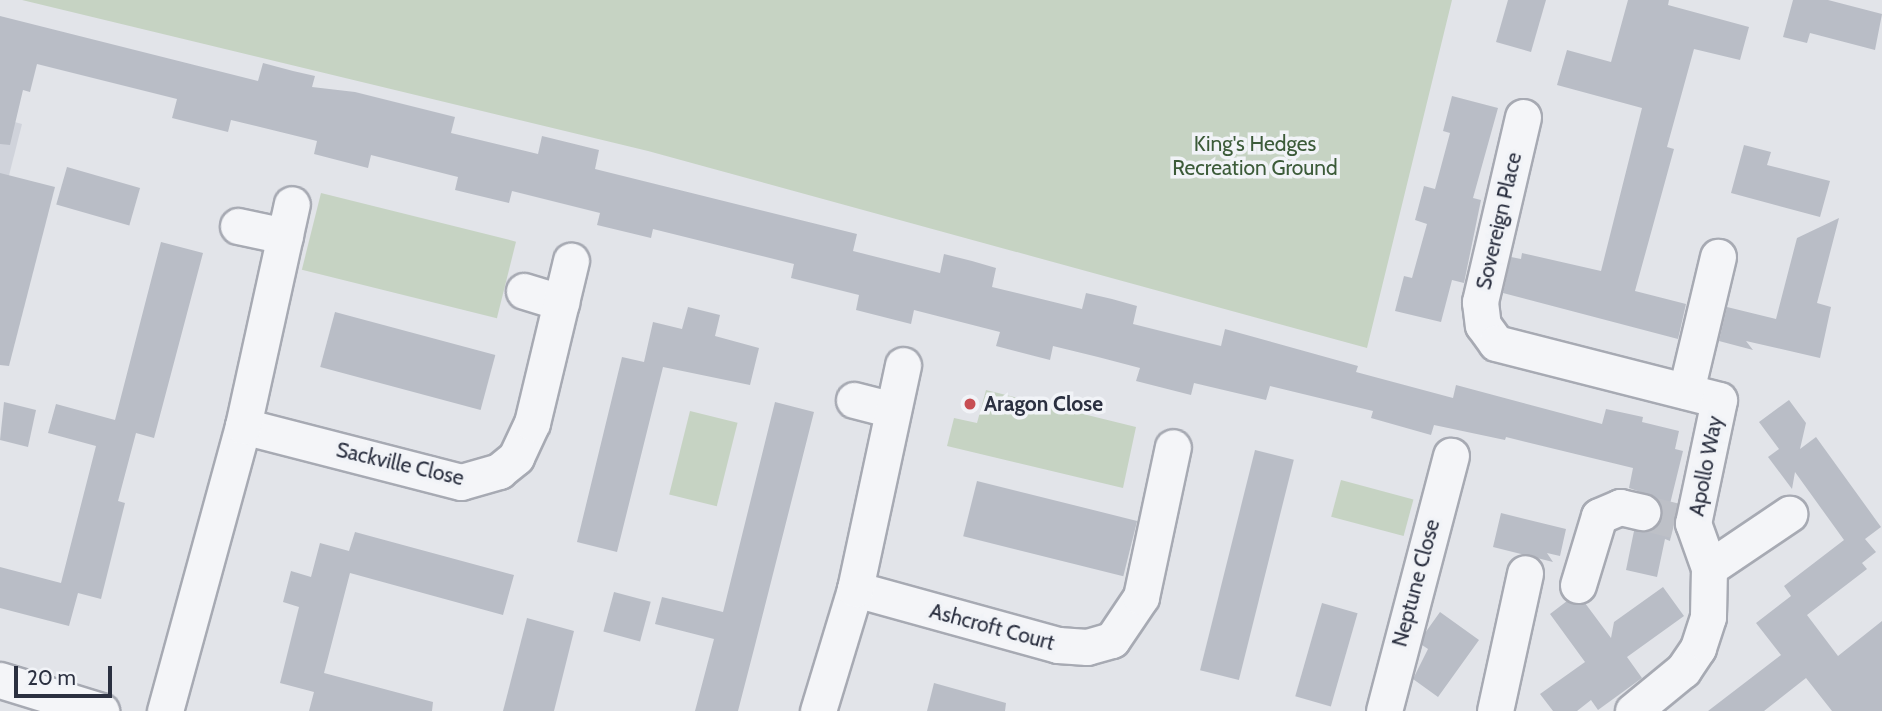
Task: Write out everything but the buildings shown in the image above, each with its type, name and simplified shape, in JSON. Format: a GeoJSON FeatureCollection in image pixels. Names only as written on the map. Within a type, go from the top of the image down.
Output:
{"type":"FeatureCollection","features":[{"type":"Feature","properties":{"kind":"street","name":"Sovereign Place"},"geometry":{"type":"LineString","coordinates":[[1483,325],[1480,302],[1523,117]]}},
{"type":"Feature","properties":{"kind":"street"},"geometry":{"type":"LineString","coordinates":[[165,711],[243,426],[288,220],[238,226]]}},
{"type":"Feature","properties":{"kind":"street"},"geometry":{"type":"LineString","coordinates":[[1686,391],[1718,257]]}},
{"type":"Feature","properties":{"kind":"street","name":"Sackville Close"},"geometry":{"type":"LineString","coordinates":[[243,426],[461,482],[483,479],[516,457],[532,423],[571,261]]}},
{"type":"Feature","properties":{"kind":"street"},"geometry":{"type":"LineString","coordinates":[[524,290],[561,302]]}},
{"type":"Feature","properties":{"kind":"street","name":"Apollo Way"},"geometry":{"type":"LineString","coordinates":[[1483,325],[1496,343],[1719,400],[1670,518],[1709,568],[1708,617],[1698,648],[1657,704]]}},
{"type":"Feature","properties":{"kind":"street"},"geometry":{"type":"LineString","coordinates":[[818,711],[855,589],[903,365]]}},
{"type":"Feature","properties":{"kind":"street"},"geometry":{"type":"LineString","coordinates":[[854,400],[893,410]]}},
{"type":"Feature","properties":{"kind":"street","name":"Neptune Close"},"geometry":{"type":"LineString","coordinates":[[1384,711],[1451,456]]}},
{"type":"Feature","properties":{"kind":"street","name":"Ashcroft Court"},"geometry":{"type":"LineString","coordinates":[[855,589],[1058,645],[1087,647],[1112,639],[1141,597],[1161,457]]}},
{"type":"Feature","properties":{"kind":"street"},"geometry":{"type":"LineString","coordinates":[[1578,585],[1599,516],[1620,507],[1670,518]]}},
{"type":"Feature","properties":{"kind":"street"},"geometry":{"type":"LineString","coordinates":[[1709,568],[1789,514]]}},
{"type":"Feature","properties":{"kind":"street"},"geometry":{"type":"LineString","coordinates":[[1495,711],[1525,573]]}},
{"type":"Feature","properties":{"kind":"street"},"geometry":{"type":"LineString","coordinates":[[0,680],[101,711]]}},
{"type":"Feature","properties":{"kind":"shaded area"},"geometry":{"type":"Polygon","coordinates":[[[0,118],[22,124],[0,211],[0,118]]]}},
{"type":"Feature","properties":{"kind":"green space","name":"King's Hedges Recreation Ground"},"geometry":{"type":"Polygon","coordinates":[[[22,0],[1452,0],[1367,348],[648,151],[22,0]]]}},
{"type":"Feature","properties":{"kind":"green space"},"geometry":{"type":"Polygon","coordinates":[[[321,193],[516,242],[497,318],[302,270],[321,193]]]}},
{"type":"Feature","properties":{"kind":"green space"},"geometry":{"type":"Polygon","coordinates":[[[986,390],[1136,427],[1123,488],[947,446],[954,418],[977,423],[986,390]]]}},
{"type":"Feature","properties":{"kind":"green space"},"geometry":{"type":"Polygon","coordinates":[[[690,411],[738,423],[717,506],[669,494],[690,411]]]}},
{"type":"Feature","properties":{"kind":"green space"},"geometry":{"type":"Polygon","coordinates":[[[1341,480],[1413,499],[1404,536],[1331,517],[1341,480]]]}},
{"type":"Feature","properties":{"kind":"tunnel"},"geometry":{"type":"LineString","coordinates":[[1642,512],[1675,520]]}},
{"type":"Feature","properties":{"kind":"place","name":"Aragon Close"},"geometry":{"type":"Point","coordinates":[970,404]}}]}
